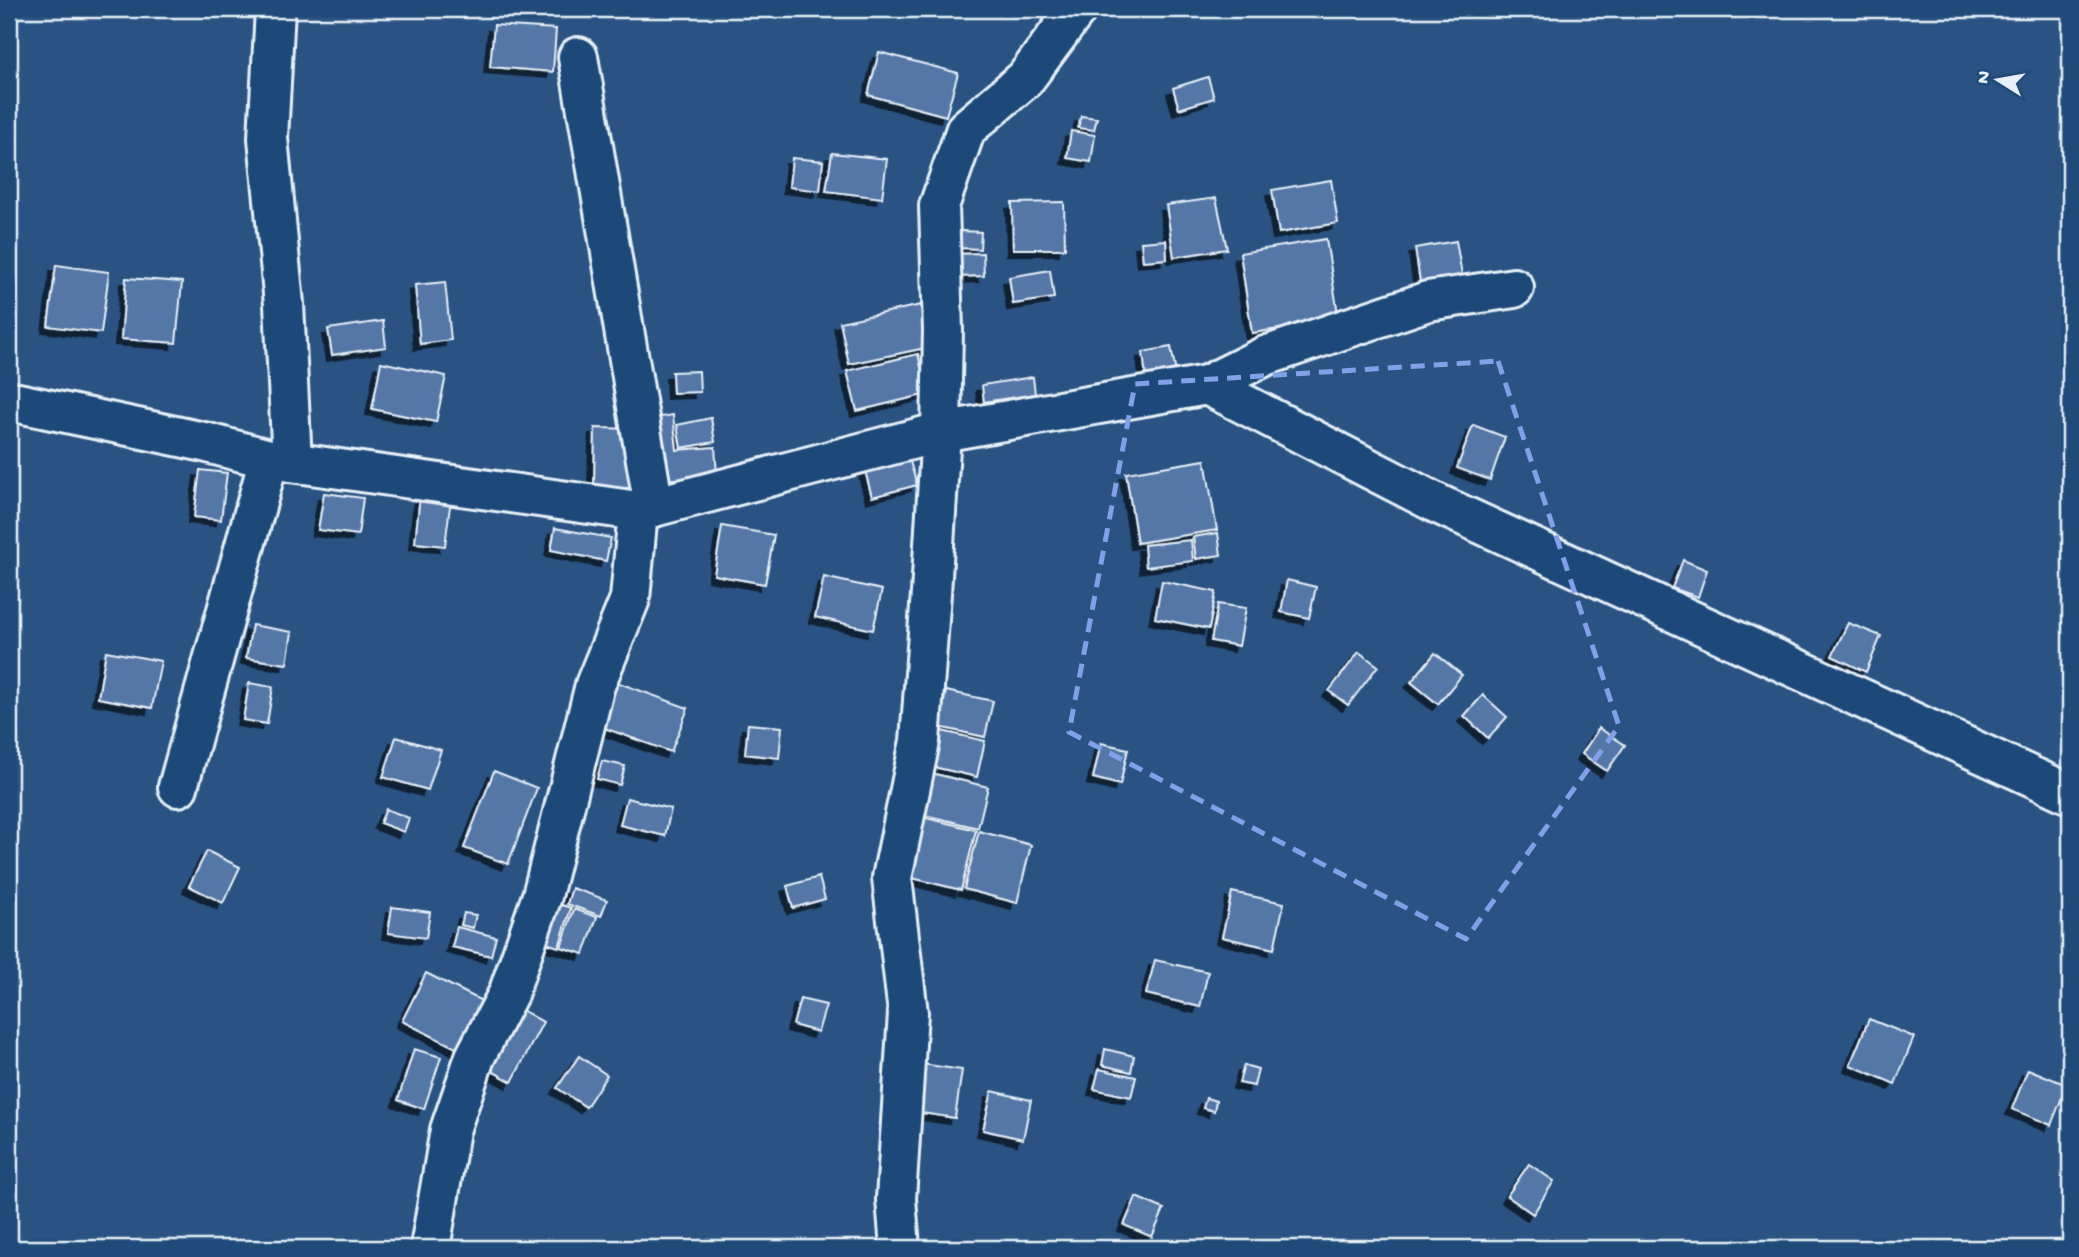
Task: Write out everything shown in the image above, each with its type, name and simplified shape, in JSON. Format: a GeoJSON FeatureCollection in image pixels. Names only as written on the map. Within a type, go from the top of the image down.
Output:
{"type":"FeatureCollection","features":[{"type":"Feature","properties":{"kind":"street"},"geometry":{"type":"LineString","coordinates":[[178,787],[281,461],[284,304],[268,138],[275,9]]}},
{"type":"Feature","properties":{"kind":"street"},"geometry":{"type":"LineString","coordinates":[[900,1248],[896,1199],[908,1013],[892,878],[919,741],[941,432],[943,330],[939,206],[967,129],[1025,79],[1077,9]]}},
{"type":"Feature","properties":{"kind":"street"},"geometry":{"type":"LineString","coordinates":[[430,1248],[450,1130],[475,1057],[508,994],[542,896],[595,685],[630,599],[646,509],[578,57]]}},
{"type":"Feature","properties":{"kind":"street"},"geometry":{"type":"LineString","coordinates":[[9,401],[281,461],[646,509],[941,432],[1207,385],[1265,356],[1429,302],[1514,288]]}},
{"type":"Feature","properties":{"kind":"street"},"geometry":{"type":"LineString","coordinates":[[1207,385],[1438,504],[2070,794]]}},
{"type":"Feature","properties":{"kind":"highlighted area"},"geometry":{"type":"Polygon","coordinates":[[[1498,361],[1619,726],[1466,939],[1069,732],[1135,384],[1498,361]]]}},
{"type":"Feature","properties":{"kind":"building"},"geometry":{"type":"Polygon","coordinates":[[[494,25],[556,29],[553,72],[490,67],[494,25]]]}},
{"type":"Feature","properties":{"kind":"building"},"geometry":{"type":"Polygon","coordinates":[[[879,52],[958,73],[946,116],[868,95],[879,52]]]}},
{"type":"Feature","properties":{"kind":"building"},"geometry":{"type":"Polygon","coordinates":[[[1208,77],[1214,98],[1179,109],[1173,88],[1208,77]]]}},
{"type":"Feature","properties":{"kind":"building"},"geometry":{"type":"Polygon","coordinates":[[[1081,116],[1097,118],[1094,130],[1078,128],[1081,116]]]}},
{"type":"Feature","properties":{"kind":"building"},"geometry":{"type":"Polygon","coordinates":[[[1071,131],[1095,135],[1091,162],[1067,158],[1071,131]]]}},
{"type":"Feature","properties":{"kind":"building"},"geometry":{"type":"Polygon","coordinates":[[[832,153],[887,159],[882,198],[826,191],[832,153]]]}},
{"type":"Feature","properties":{"kind":"building"},"geometry":{"type":"Polygon","coordinates":[[[792,158],[823,161],[820,191],[789,187],[792,158]]]}},
{"type":"Feature","properties":{"kind":"building"},"geometry":{"type":"Polygon","coordinates":[[[1331,180],[1338,223],[1279,233],[1272,190],[1331,180]]]}},
{"type":"Feature","properties":{"kind":"building"},"geometry":{"type":"Polygon","coordinates":[[[1216,198],[1227,249],[1174,257],[1166,205],[1216,198]]]}},
{"type":"Feature","properties":{"kind":"building"},"geometry":{"type":"Polygon","coordinates":[[[1064,202],[1065,249],[1013,249],[1012,203],[1064,202]]]}},
{"type":"Feature","properties":{"kind":"building"},"geometry":{"type":"Polygon","coordinates":[[[961,231],[981,232],[980,249],[960,248],[961,231]]]}},
{"type":"Feature","properties":{"kind":"building"},"geometry":{"type":"Polygon","coordinates":[[[1326,239],[1339,320],[1252,333],[1240,253],[1326,239]]]}},
{"type":"Feature","properties":{"kind":"building"},"geometry":{"type":"Polygon","coordinates":[[[1166,240],[1167,259],[1143,261],[1141,242],[1166,240]]]}},
{"type":"Feature","properties":{"kind":"building"},"geometry":{"type":"Polygon","coordinates":[[[1456,241],[1462,275],[1420,282],[1415,248],[1456,241]]]}},
{"type":"Feature","properties":{"kind":"building"},"geometry":{"type":"Polygon","coordinates":[[[983,253],[984,276],[957,277],[955,254],[983,253]]]}},
{"type":"Feature","properties":{"kind":"building"},"geometry":{"type":"Polygon","coordinates":[[[56,265],[109,272],[101,333],[48,326],[56,265]]]}},
{"type":"Feature","properties":{"kind":"building"},"geometry":{"type":"Polygon","coordinates":[[[1050,270],[1054,298],[1013,304],[1009,277],[1050,270]]]}},
{"type":"Feature","properties":{"kind":"building"},"geometry":{"type":"Polygon","coordinates":[[[126,278],[182,282],[176,343],[121,339],[126,278]]]}},
{"type":"Feature","properties":{"kind":"building"},"geometry":{"type":"Polygon","coordinates":[[[445,282],[451,340],[420,344],[415,285],[445,282]]]}},
{"type":"Feature","properties":{"kind":"building"},"geometry":{"type":"Polygon","coordinates":[[[921,305],[930,347],[849,364],[840,322],[921,305]]]}},
{"type":"Feature","properties":{"kind":"building"},"geometry":{"type":"Polygon","coordinates":[[[383,321],[386,347],[332,355],[328,329],[383,321]]]}},
{"type":"Feature","properties":{"kind":"building"},"geometry":{"type":"Polygon","coordinates":[[[1171,347],[1176,373],[1146,378],[1143,352],[1171,347]]]}},
{"type":"Feature","properties":{"kind":"building"},"geometry":{"type":"Polygon","coordinates":[[[918,354],[927,394],[857,411],[847,371],[918,354]]]}},
{"type":"Feature","properties":{"kind":"building"},"geometry":{"type":"Polygon","coordinates":[[[381,362],[446,376],[436,422],[372,409],[381,362]]]}},
{"type":"Feature","properties":{"kind":"building"},"geometry":{"type":"Polygon","coordinates":[[[699,371],[700,392],[673,393],[672,372],[699,371]]]}},
{"type":"Feature","properties":{"kind":"building"},"geometry":{"type":"Polygon","coordinates":[[[1033,377],[1035,394],[984,402],[982,385],[1033,377]]]}},
{"type":"Feature","properties":{"kind":"building"},"geometry":{"type":"Polygon","coordinates":[[[673,415],[677,450],[715,447],[717,475],[654,481],[649,419],[673,415]]]}},
{"type":"Feature","properties":{"kind":"building"},"geometry":{"type":"Polygon","coordinates":[[[711,418],[715,442],[681,448],[677,425],[711,418]]]}},
{"type":"Feature","properties":{"kind":"building"},"geometry":{"type":"Polygon","coordinates":[[[1473,425],[1505,437],[1490,480],[1457,468],[1473,425]]]}},
{"type":"Feature","properties":{"kind":"building"},"geometry":{"type":"Polygon","coordinates":[[[595,428],[639,429],[638,488],[594,488],[595,428]]]}},
{"type":"Feature","properties":{"kind":"building"},"geometry":{"type":"Polygon","coordinates":[[[908,455],[917,485],[872,497],[864,467],[908,455]]]}},
{"type":"Feature","properties":{"kind":"building"},"geometry":{"type":"Polygon","coordinates":[[[1205,460],[1217,530],[1137,543],[1126,473],[1205,460]]]}},
{"type":"Feature","properties":{"kind":"building"},"geometry":{"type":"Polygon","coordinates":[[[200,470],[227,473],[221,520],[194,517],[200,470]]]}},
{"type":"Feature","properties":{"kind":"building"},"geometry":{"type":"Polygon","coordinates":[[[324,493],[363,498],[358,535],[318,530],[324,493]]]}},
{"type":"Feature","properties":{"kind":"building"},"geometry":{"type":"Polygon","coordinates":[[[420,495],[451,498],[445,546],[415,543],[420,495]]]}},
{"type":"Feature","properties":{"kind":"building"},"geometry":{"type":"Polygon","coordinates":[[[722,526],[774,535],[765,584],[714,575],[722,526]]]}},
{"type":"Feature","properties":{"kind":"building"},"geometry":{"type":"Polygon","coordinates":[[[555,528],[611,538],[606,561],[551,550],[555,528]]]}},
{"type":"Feature","properties":{"kind":"building"},"geometry":{"type":"Polygon","coordinates":[[[1218,533],[1221,555],[1196,559],[1193,537],[1218,533]]]}},
{"type":"Feature","properties":{"kind":"building"},"geometry":{"type":"Polygon","coordinates":[[[1191,540],[1193,561],[1146,567],[1144,545],[1191,540]]]}},
{"type":"Feature","properties":{"kind":"building"},"geometry":{"type":"Polygon","coordinates":[[[1683,560],[1707,570],[1698,597],[1672,588],[1683,560]]]}},
{"type":"Feature","properties":{"kind":"building"},"geometry":{"type":"Polygon","coordinates":[[[824,577],[882,590],[873,630],[815,617],[824,577]]]}},
{"type":"Feature","properties":{"kind":"building"},"geometry":{"type":"Polygon","coordinates":[[[1287,580],[1316,587],[1309,618],[1281,612],[1287,580]]]}},
{"type":"Feature","properties":{"kind":"building"},"geometry":{"type":"Polygon","coordinates":[[[1162,581],[1216,592],[1209,629],[1155,618],[1162,581]]]}},
{"type":"Feature","properties":{"kind":"building"},"geometry":{"type":"Polygon","coordinates":[[[1218,604],[1246,608],[1239,646],[1211,641],[1218,604]]]}},
{"type":"Feature","properties":{"kind":"building"},"geometry":{"type":"Polygon","coordinates":[[[1848,623],[1881,636],[1866,672],[1832,656],[1848,623]]]}},
{"type":"Feature","properties":{"kind":"building"},"geometry":{"type":"Polygon","coordinates":[[[252,625],[292,632],[287,664],[246,658],[252,625]]]}},
{"type":"Feature","properties":{"kind":"building"},"geometry":{"type":"Polygon","coordinates":[[[106,651],[161,661],[152,708],[98,698],[106,651]]]}},
{"type":"Feature","properties":{"kind":"building"},"geometry":{"type":"Polygon","coordinates":[[[1359,652],[1378,666],[1348,705],[1329,691],[1359,652]]]}},
{"type":"Feature","properties":{"kind":"building"},"geometry":{"type":"Polygon","coordinates":[[[1435,653],[1462,675],[1438,704],[1411,682],[1435,653]]]}},
{"type":"Feature","properties":{"kind":"building"},"geometry":{"type":"Polygon","coordinates":[[[608,679],[688,708],[671,752],[593,724],[608,679]]]}},
{"type":"Feature","properties":{"kind":"building"},"geometry":{"type":"Polygon","coordinates":[[[249,683],[273,687],[267,724],[243,720],[249,683]]]}},
{"type":"Feature","properties":{"kind":"building"},"geometry":{"type":"Polygon","coordinates":[[[946,691],[993,701],[985,737],[939,727],[946,691]]]}},
{"type":"Feature","properties":{"kind":"building"},"geometry":{"type":"Polygon","coordinates":[[[1483,695],[1507,717],[1488,738],[1464,716],[1483,695]]]}},
{"type":"Feature","properties":{"kind":"building"},"geometry":{"type":"Polygon","coordinates":[[[748,724],[782,727],[779,758],[745,754],[748,724]]]}},
{"type":"Feature","properties":{"kind":"building"},"geometry":{"type":"Polygon","coordinates":[[[1599,728],[1625,745],[1607,771],[1582,754],[1599,728]]]}},
{"type":"Feature","properties":{"kind":"building"},"geometry":{"type":"Polygon","coordinates":[[[937,730],[985,741],[977,777],[929,766],[937,730]]]}},
{"type":"Feature","properties":{"kind":"building"},"geometry":{"type":"Polygon","coordinates":[[[396,737],[441,750],[428,790],[383,777],[396,737]]]}},
{"type":"Feature","properties":{"kind":"building"},"geometry":{"type":"Polygon","coordinates":[[[1101,743],[1128,749],[1120,785],[1093,778],[1101,743]]]}},
{"type":"Feature","properties":{"kind":"building"},"geometry":{"type":"Polygon","coordinates":[[[602,761],[625,766],[620,785],[597,779],[602,761]]]}},
{"type":"Feature","properties":{"kind":"building"},"geometry":{"type":"Polygon","coordinates":[[[494,771],[537,788],[508,864],[464,848],[494,771]]]}},
{"type":"Feature","properties":{"kind":"building"},"geometry":{"type":"Polygon","coordinates":[[[927,772],[988,787],[978,828],[917,813],[927,772]]]}},
{"type":"Feature","properties":{"kind":"building"},"geometry":{"type":"Polygon","coordinates":[[[627,798],[671,809],[665,836],[620,825],[627,798]]]}},
{"type":"Feature","properties":{"kind":"building"},"geometry":{"type":"Polygon","coordinates":[[[386,809],[409,818],[404,832],[380,823],[386,809]]]}},
{"type":"Feature","properties":{"kind":"building"},"geometry":{"type":"Polygon","coordinates":[[[918,816],[976,830],[961,890],[904,876],[918,816]]]}},
{"type":"Feature","properties":{"kind":"building"},"geometry":{"type":"Polygon","coordinates":[[[979,831],[1031,845],[1017,903],[964,889],[979,831]]]}},
{"type":"Feature","properties":{"kind":"building"},"geometry":{"type":"Polygon","coordinates":[[[207,851],[240,867],[223,903],[189,886],[207,851]]]}},
{"type":"Feature","properties":{"kind":"building"},"geometry":{"type":"Polygon","coordinates":[[[819,877],[825,899],[793,908],[787,886],[819,877]]]}},
{"type":"Feature","properties":{"kind":"building"},"geometry":{"type":"Polygon","coordinates":[[[572,888],[607,900],[601,916],[567,904],[572,888]]]}},
{"type":"Feature","properties":{"kind":"building"},"geometry":{"type":"Polygon","coordinates":[[[1232,892],[1284,903],[1274,949],[1222,937],[1232,892]]]}},
{"type":"Feature","properties":{"kind":"building"},"geometry":{"type":"Polygon","coordinates":[[[549,901],[571,908],[559,947],[536,940],[549,901]]]}},
{"type":"Feature","properties":{"kind":"building"},"geometry":{"type":"Polygon","coordinates":[[[392,907],[430,912],[426,938],[388,933],[392,907]]]}},
{"type":"Feature","properties":{"kind":"building"},"geometry":{"type":"Polygon","coordinates":[[[574,909],[597,917],[584,954],[561,947],[574,909]]]}},
{"type":"Feature","properties":{"kind":"building"},"geometry":{"type":"Polygon","coordinates":[[[464,913],[476,915],[473,928],[461,925],[464,913]]]}},
{"type":"Feature","properties":{"kind":"building"},"geometry":{"type":"Polygon","coordinates":[[[457,927],[496,937],[491,956],[452,947],[457,927]]]}},
{"type":"Feature","properties":{"kind":"building"},"geometry":{"type":"Polygon","coordinates":[[[1155,960],[1208,972],[1200,1007],[1146,994],[1155,960]]]}},
{"type":"Feature","properties":{"kind":"building"},"geometry":{"type":"Polygon","coordinates":[[[426,973],[486,1003],[462,1051],[402,1021],[426,973]]]}},
{"type":"Feature","properties":{"kind":"building"},"geometry":{"type":"Polygon","coordinates":[[[800,999],[826,1005],[818,1032],[793,1025],[800,999]]]}},
{"type":"Feature","properties":{"kind":"building"},"geometry":{"type":"Polygon","coordinates":[[[511,1004],[543,1022],[512,1082],[479,1064],[511,1004]]]}},
{"type":"Feature","properties":{"kind":"building"},"geometry":{"type":"Polygon","coordinates":[[[1869,1019],[1914,1037],[1895,1084],[1850,1065],[1869,1019]]]}},
{"type":"Feature","properties":{"kind":"building"},"geometry":{"type":"Polygon","coordinates":[[[414,1049],[441,1057],[424,1109],[398,1100],[414,1049]]]}},
{"type":"Feature","properties":{"kind":"building"},"geometry":{"type":"Polygon","coordinates":[[[1105,1049],[1134,1056],[1131,1072],[1102,1065],[1105,1049]]]}},
{"type":"Feature","properties":{"kind":"building"},"geometry":{"type":"Polygon","coordinates":[[[579,1056],[607,1075],[586,1107],[557,1088],[579,1056]]]}},
{"type":"Feature","properties":{"kind":"building"},"geometry":{"type":"Polygon","coordinates":[[[922,1064],[962,1070],[955,1118],[915,1112],[922,1064]]]}},
{"type":"Feature","properties":{"kind":"building"},"geometry":{"type":"Polygon","coordinates":[[[1244,1065],[1258,1069],[1254,1086],[1239,1083],[1244,1065]]]}},
{"type":"Feature","properties":{"kind":"building"},"geometry":{"type":"Polygon","coordinates":[[[1099,1069],[1136,1077],[1131,1097],[1094,1089],[1099,1069]]]}},
{"type":"Feature","properties":{"kind":"building"},"geometry":{"type":"Polygon","coordinates":[[[2028,1069],[2067,1085],[2051,1125],[2012,1109],[2028,1069]]]}},
{"type":"Feature","properties":{"kind":"building"},"geometry":{"type":"Polygon","coordinates":[[[992,1091],[1031,1100],[1023,1139],[983,1130],[992,1091]]]}},
{"type":"Feature","properties":{"kind":"building"},"geometry":{"type":"Polygon","coordinates":[[[1206,1098],[1216,1101],[1214,1111],[1203,1108],[1206,1098]]]}},
{"type":"Feature","properties":{"kind":"building"},"geometry":{"type":"Polygon","coordinates":[[[1529,1164],[1554,1181],[1533,1214],[1507,1196],[1529,1164]]]}},
{"type":"Feature","properties":{"kind":"building"},"geometry":{"type":"Polygon","coordinates":[[[1136,1197],[1164,1209],[1152,1237],[1124,1225],[1136,1197]]]}}]}
